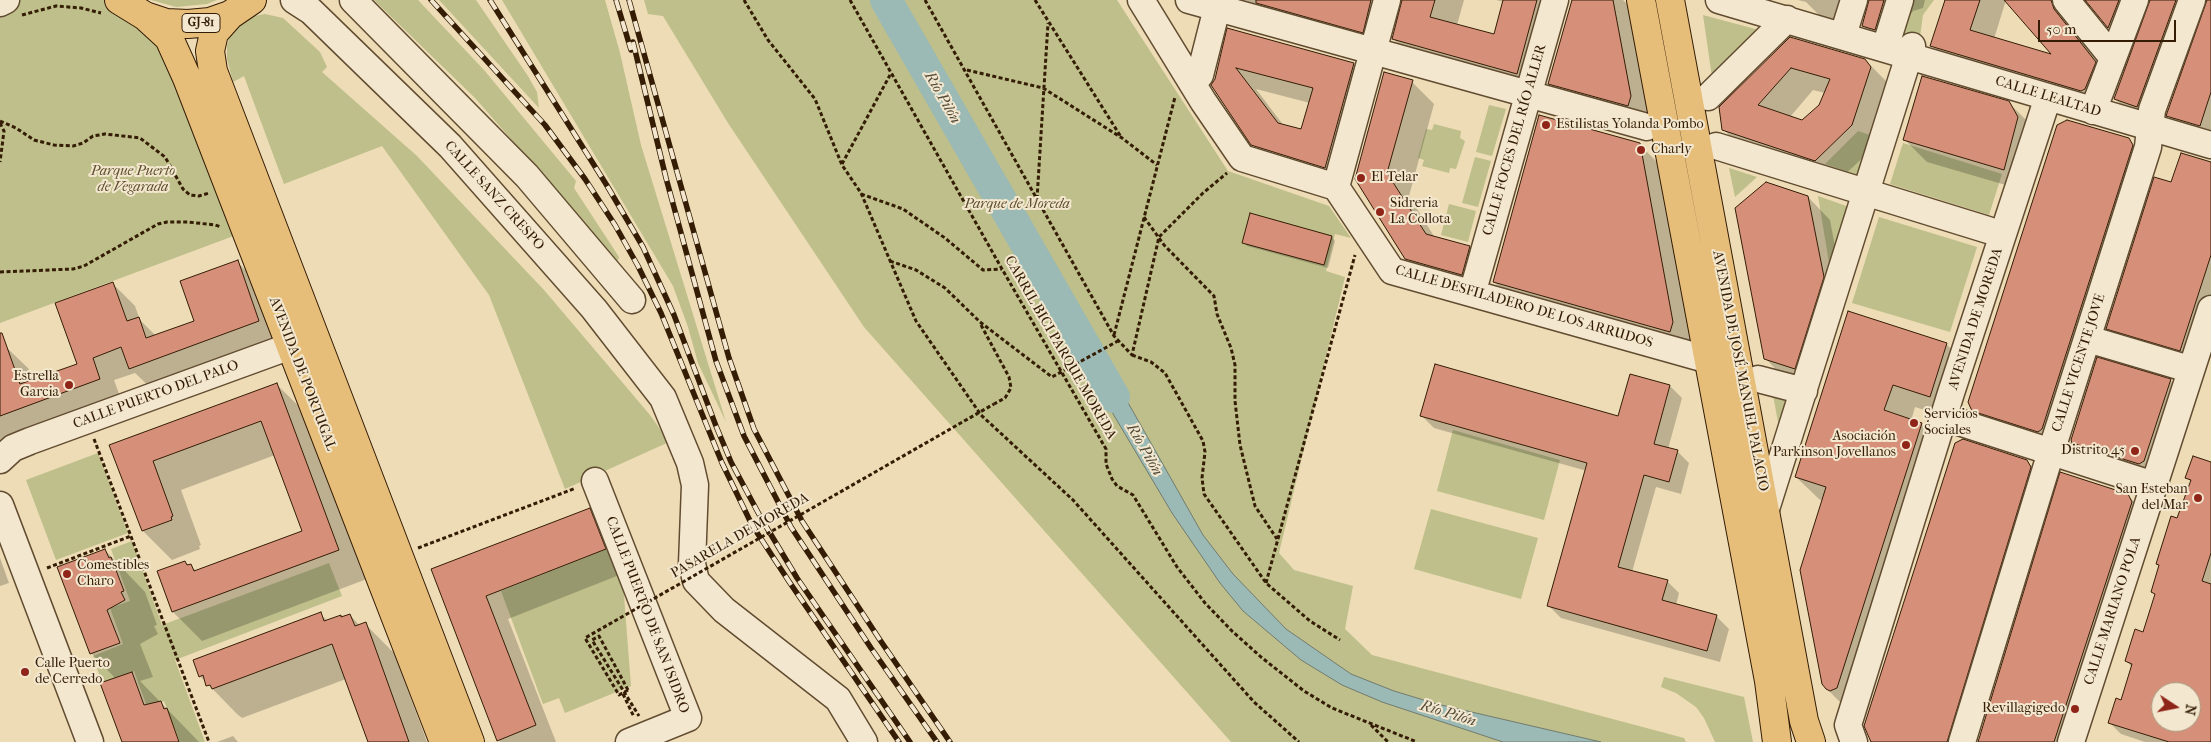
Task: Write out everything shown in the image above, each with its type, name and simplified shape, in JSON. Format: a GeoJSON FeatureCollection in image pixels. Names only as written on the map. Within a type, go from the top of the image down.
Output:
{"type":"FeatureCollection","features":[{"type":"Feature","properties":{"kind":"main road","name":"AVENIDA DE JOSÉ MANUEL PALACIO"},"geometry":{"type":"LineString","coordinates":[[1641,0],[1769,681],[1777,741]]}},
{"type":"Feature","properties":{"kind":"main road","name":"AVENIDA DE JOSÉ MANUEL PALACIO"},"geometry":{"type":"LineString","coordinates":[[1670,0],[1804,721],[1811,742]]}},
{"type":"Feature","properties":{"kind":"main road","name":"GJ-81"},"geometry":{"type":"LineString","coordinates":[[112,7],[166,23],[188,24],[210,22],[241,7]]}},
{"type":"Feature","properties":{"kind":"main road","name":"AVENIDA DE PORTUGAL"},"geometry":{"type":"LineString","coordinates":[[241,7],[214,33],[210,51],[213,72],[303,341],[444,742]]}},
{"type":"Feature","properties":{"kind":"main road","name":"AVENIDA DE PORTUGAL"},"geometry":{"type":"LineString","coordinates":[[145,16],[169,38],[187,78],[303,341],[470,742]]}},
{"type":"Feature","properties":{"kind":"street"},"geometry":{"type":"LineString","coordinates":[[353,0],[527,176],[632,300]]}},
{"type":"Feature","properties":{"kind":"street"},"geometry":{"type":"LineString","coordinates":[[1141,0],[1203,101],[1242,158],[1336,187],[1387,0]]}},
{"type":"Feature","properties":{"kind":"street"},"geometry":{"type":"LineString","coordinates":[[1190,0],[1218,4],[1373,51],[1528,95],[1647,126]]}},
{"type":"Feature","properties":{"kind":"street","name":"CALLE FOCES DEL RÍO ALLER"},"geometry":{"type":"LineString","coordinates":[[1476,280],[1555,0]]}},
{"type":"Feature","properties":{"kind":"street","name":"CALLE LEALTAD"},"geometry":{"type":"LineString","coordinates":[[1719,0],[1843,36],[1902,50],[2093,111],[2211,145]]}},
{"type":"Feature","properties":{"kind":"street"},"geometry":{"type":"LineString","coordinates":[[1843,36],[1854,0]]}},
{"type":"Feature","properties":{"kind":"street"},"geometry":{"type":"LineString","coordinates":[[1766,509],[1867,193],[1902,50],[1900,0]]}},
{"type":"Feature","properties":{"kind":"street"},"geometry":{"type":"LineString","coordinates":[[2066,0],[2113,58]]}},
{"type":"Feature","properties":{"kind":"street"},"geometry":{"type":"LineString","coordinates":[[2093,111],[2135,0]]}},
{"type":"Feature","properties":{"kind":"street","name":"CALLE VICENTE JOVE"},"geometry":{"type":"LineString","coordinates":[[1962,742],[2051,452],[2148,147],[2152,110],[2192,0]]}},
{"type":"Feature","properties":{"kind":"street","name":"CALLE SANZ CRESPO"},"geometry":{"type":"LineString","coordinates":[[299,2],[450,146],[594,309],[663,398],[671,413],[690,463],[695,485],[692,564],[696,581],[724,610],[838,698],[864,742]]}},
{"type":"Feature","properties":{"kind":"street"},"geometry":{"type":"LineString","coordinates":[[1193,82],[1200,75],[1218,4]]}},
{"type":"Feature","properties":{"kind":"street"},"geometry":{"type":"LineString","coordinates":[[1708,97],[1788,19]]}},
{"type":"Feature","properties":{"kind":"street","name":"AVENIDA DE MOREDA"},"geometry":{"type":"LineString","coordinates":[[1854,742],[1848,725],[1943,417],[2048,96]]}},
{"type":"Feature","properties":{"kind":"street"},"geometry":{"type":"LineString","coordinates":[[1716,146],[1988,230]]}},
{"type":"Feature","properties":{"kind":"street","name":"CALLE DESFILADERO DE LOS ARRUDOS"},"geometry":{"type":"LineString","coordinates":[[1336,187],[1392,271],[1709,360]]}},
{"type":"Feature","properties":{"kind":"street","name":"CALLE MARIANO POLA"},"geometry":{"type":"LineString","coordinates":[[2071,742],[2211,308]]}},
{"type":"Feature","properties":{"kind":"street"},"geometry":{"type":"LineString","coordinates":[[2088,339],[2179,366]]}},
{"type":"Feature","properties":{"kind":"street","name":"CALLE PUERTO DEL PALO"},"geometry":{"type":"LineString","coordinates":[[0,459],[21,444],[303,341]]}},
{"type":"Feature","properties":{"kind":"street"},"geometry":{"type":"LineString","coordinates":[[1758,379],[1804,390]]}},
{"type":"Feature","properties":{"kind":"street"},"geometry":{"type":"LineString","coordinates":[[1943,417],[2154,485]]}},
{"type":"Feature","properties":{"kind":"street","name":"CALLE PUERTO DE SAN ISIDRO"},"geometry":{"type":"LineString","coordinates":[[596,480],[688,718],[636,739]]}},
{"type":"Feature","properties":{"kind":"street"},"geometry":{"type":"LineString","coordinates":[[0,506],[90,742]]}},
{"type":"Feature","properties":{"kind":"path"},"geometry":{"type":"LineString","coordinates":[[744,0],[768,40],[815,99],[842,165],[860,194],[916,321],[981,415],[1073,500],[1254,702],[1299,742]]}},
{"type":"Feature","properties":{"kind":"path","name":"CARRIL BICI PARQUE MOREDA"},"geometry":{"type":"LineString","coordinates":[[850,0],[891,75],[1106,448],[1106,464],[1112,478],[1117,486],[1133,495],[1177,567],[1205,603],[1261,657],[1304,691],[1332,708],[1417,742]]}},
{"type":"Feature","properties":{"kind":"path"},"geometry":{"type":"LineString","coordinates":[[925,0],[1114,336],[1132,355],[1151,362],[1165,373],[1204,441],[1205,452],[1202,478],[1204,494],[1266,583],[1310,620],[1340,640]]}},
{"type":"Feature","properties":{"kind":"path"},"geometry":{"type":"LineString","coordinates":[[1035,0],[1122,138]]}},
{"type":"Feature","properties":{"kind":"path"},"geometry":{"type":"LineString","coordinates":[[7,6],[112,7]]}},
{"type":"Feature","properties":{"kind":"path"},"geometry":{"type":"LineString","coordinates":[[1037,200],[1048,23]]}},
{"type":"Feature","properties":{"kind":"path"},"geometry":{"type":"LineString","coordinates":[[966,70],[1043,88],[1122,138],[1158,166]]}},
{"type":"Feature","properties":{"kind":"path"},"geometry":{"type":"LineString","coordinates":[[842,165],[891,75]]}},
{"type":"Feature","properties":{"kind":"path"},"geometry":{"type":"LineString","coordinates":[[1114,336],[1176,91],[1193,82]]}},
{"type":"Feature","properties":{"kind":"path"},"geometry":{"type":"LineString","coordinates":[[0,122],[4,131],[0,162]]}},
{"type":"Feature","properties":{"kind":"path"},"geometry":{"type":"LineString","coordinates":[[0,122],[16,128],[34,140],[54,145],[73,146],[83,143],[93,136],[105,134],[140,138],[165,157],[183,189],[190,195],[199,196],[213,191]]}},
{"type":"Feature","properties":{"kind":"path"},"geometry":{"type":"LineString","coordinates":[[1132,355],[1159,237],[1203,193],[1242,158]]}},
{"type":"Feature","properties":{"kind":"path"},"geometry":{"type":"LineString","coordinates":[[860,194],[902,209],[945,238],[983,270],[1002,269]]}},
{"type":"Feature","properties":{"kind":"path"},"geometry":{"type":"LineString","coordinates":[[1144,217],[1159,237],[1214,296],[1217,314],[1231,348],[1235,365],[1235,401],[1240,446],[1255,506],[1277,540]]}},
{"type":"Feature","properties":{"kind":"path"},"geometry":{"type":"LineString","coordinates":[[0,272],[73,269],[84,266],[158,224],[167,222],[215,225],[223,228]]}},
{"type":"Feature","properties":{"kind":"path"},"geometry":{"type":"LineString","coordinates":[[1266,583],[1356,250]]}},
{"type":"Feature","properties":{"kind":"path","name":"PASARELA DE MOREDA"},"geometry":{"type":"LineString","coordinates":[[889,261],[916,270],[945,288],[980,322],[1052,377],[1062,371]]}},
{"type":"Feature","properties":{"kind":"path","name":"PASARELA DE MOREDA"},"geometry":{"type":"LineString","coordinates":[[636,739],[618,684],[592,640],[599,636],[628,690],[619,696],[585,638],[1005,398],[1011,388],[1009,377],[980,322]]}},
{"type":"Feature","properties":{"kind":"path"},"geometry":{"type":"LineString","coordinates":[[1062,371],[1118,341]]}},
{"type":"Feature","properties":{"kind":"path"},"geometry":{"type":"LineString","coordinates":[[87,420],[209,742]]}},
{"type":"Feature","properties":{"kind":"path"},"geometry":{"type":"LineString","coordinates":[[417,548],[596,480]]}},
{"type":"Feature","properties":{"kind":"path"},"geometry":{"type":"LineString","coordinates":[[42,570],[131,536]]}},
{"type":"Feature","properties":{"kind":"path"},"geometry":{"type":"LineString","coordinates":[[1369,722],[1388,742]]}},
{"type":"Feature","properties":{"kind":"green space","name":"Parque Puerto de Vegarada"},"geometry":{"type":"Polygon","coordinates":[[[6,0],[119,0],[145,16],[247,231],[0,323],[0,3],[6,0]]]}},
{"type":"Feature","properties":{"kind":"green space"},"geometry":{"type":"Polygon","coordinates":[[[151,0],[217,0],[207,4],[176,7],[151,0]]]}},
{"type":"Feature","properties":{"kind":"green space"},"geometry":{"type":"Polygon","coordinates":[[[374,0],[418,0],[484,70],[576,181],[574,188],[619,257],[618,261],[475,98],[374,0]]]}},
{"type":"Feature","properties":{"kind":"green space"},"geometry":{"type":"Polygon","coordinates":[[[439,0],[476,0],[528,76],[537,92],[539,108],[439,0]]]}},
{"type":"Feature","properties":{"kind":"green space"},"geometry":{"type":"Polygon","coordinates":[[[502,0],[605,0],[620,53],[641,145],[726,422],[698,363],[688,327],[673,286],[502,0]]]}},
{"type":"Feature","properties":{"kind":"green space","name":"Parque de Moreda"},"geometry":{"type":"Polygon","coordinates":[[[644,0],[1117,0],[1228,171],[1329,206],[1351,238],[1335,234],[1326,271],[1345,277],[1279,553],[1294,570],[1353,586],[1345,629],[1372,655],[1684,738],[1686,742],[1231,742],[864,327],[728,123],[663,16],[648,14],[644,0]]]}},
{"type":"Feature","properties":{"kind":"green space"},"geometry":{"type":"Polygon","coordinates":[[[1908,0],[1934,0],[1923,15],[1919,44],[1897,36],[1908,0]]]}},
{"type":"Feature","properties":{"kind":"green space"},"geometry":{"type":"Polygon","coordinates":[[[265,14],[283,18],[320,52],[327,67],[322,72],[417,156],[544,290],[650,415],[669,442],[565,489],[489,295],[382,146],[284,184],[244,76],[233,82],[227,59],[227,45],[232,30],[249,17],[265,14]]]}},
{"type":"Feature","properties":{"kind":"green space"},"geometry":{"type":"Polygon","coordinates":[[[1703,15],[1759,30],[1712,77],[1703,15]]]}},
{"type":"Feature","properties":{"kind":"green space"},"geometry":{"type":"Polygon","coordinates":[[[1489,105],[1506,109],[1492,156],[1476,152],[1489,105]]]}},
{"type":"Feature","properties":{"kind":"green space"},"geometry":{"type":"Polygon","coordinates":[[[1434,124],[1461,131],[1460,138],[1465,141],[1456,169],[1450,168],[1449,173],[1422,166],[1424,160],[1418,158],[1426,129],[1432,130],[1434,124]]]}},
{"type":"Feature","properties":{"kind":"green space"},"geometry":{"type":"Polygon","coordinates":[[[1858,131],[1873,136],[1860,176],[1825,164],[1858,131]]]}},
{"type":"Feature","properties":{"kind":"green space"},"geometry":{"type":"Polygon","coordinates":[[[1903,143],[2002,174],[1989,215],[1890,184],[1903,143]]]}},
{"type":"Feature","properties":{"kind":"green space"},"geometry":{"type":"Polygon","coordinates":[[[1475,157],[1491,161],[1478,207],[1462,203],[1475,157]]]}},
{"type":"Feature","properties":{"kind":"green space"},"geometry":{"type":"Polygon","coordinates":[[[1729,168],[1757,177],[1735,197],[1729,168]]]}},
{"type":"Feature","properties":{"kind":"green space"},"geometry":{"type":"Polygon","coordinates":[[[1818,196],[1852,208],[1831,275],[1818,196]]]}},
{"type":"Feature","properties":{"kind":"green space"},"geometry":{"type":"Polygon","coordinates":[[[1449,204],[1476,211],[1468,242],[1441,235],[1449,204]]]}},
{"type":"Feature","properties":{"kind":"green space"},"geometry":{"type":"Polygon","coordinates":[[[1879,217],[1977,247],[1950,332],[1852,303],[1879,217]]]}},
{"type":"Feature","properties":{"kind":"green space"},"geometry":{"type":"Polygon","coordinates":[[[1773,395],[1790,401],[1780,433],[1773,395]]]}},
{"type":"Feature","properties":{"kind":"green space"},"geometry":{"type":"Polygon","coordinates":[[[1453,430],[1560,460],[1544,520],[1437,491],[1453,430]]]}},
{"type":"Feature","properties":{"kind":"green space"},"geometry":{"type":"Polygon","coordinates":[[[98,453],[128,533],[56,560],[26,480],[98,453]]]}},
{"type":"Feature","properties":{"kind":"green space"},"geometry":{"type":"Polygon","coordinates":[[[1431,509],[1538,538],[1521,599],[1414,569],[1431,509]]]}},
{"type":"Feature","properties":{"kind":"green space"},"geometry":{"type":"Polygon","coordinates":[[[132,541],[162,625],[329,563],[342,596],[175,660],[205,742],[180,742],[164,701],[147,707],[134,671],[102,683],[93,656],[123,644],[110,608],[130,601],[111,549],[132,541]]]}},
{"type":"Feature","properties":{"kind":"green space"},"geometry":{"type":"Polygon","coordinates":[[[609,548],[623,583],[631,686],[565,713],[559,698],[543,704],[501,591],[609,548]]]}},
{"type":"Feature","properties":{"kind":"green space"},"geometry":{"type":"Polygon","coordinates":[[[1664,677],[1744,697],[1753,742],[1715,742],[1704,718],[1696,707],[1676,693],[1661,687],[1664,677]]]}},
{"type":"Feature","properties":{"kind":"water"},"geometry":{"type":"Polygon","coordinates":[[[1101,355],[1203,535],[1233,574],[1286,629],[1351,674],[1394,691],[1437,704],[1601,742],[1503,742],[1382,702],[1342,685],[1301,660],[1243,611],[1220,583],[1172,513],[1084,365],[1101,355]]]}},
{"type":"Feature","properties":{"kind":"building"},"geometry":{"type":"Polygon","coordinates":[[[1256,0],[1371,0],[1363,33],[1256,3],[1256,0]]]}},
{"type":"Feature","properties":{"kind":"building"},"geometry":{"type":"Polygon","coordinates":[[[1402,0],[1435,0],[1430,17],[1494,34],[1503,0],[1537,0],[1517,74],[1392,39],[1402,0]]]}},
{"type":"Feature","properties":{"kind":"building"},"geometry":{"type":"Polygon","coordinates":[[[1572,0],[1613,0],[1631,96],[1628,106],[1548,84],[1572,0]]]}},
{"type":"Feature","properties":{"kind":"building"},"geometry":{"type":"Polygon","coordinates":[[[1869,0],[1884,0],[1875,30],[1862,26],[1869,0]]]}},
{"type":"Feature","properties":{"kind":"building"},"geometry":{"type":"Polygon","coordinates":[[[1945,0],[1980,0],[1970,30],[2051,54],[2004,0],[2051,0],[2054,9],[2096,62],[2085,89],[2081,91],[1930,46],[1945,0]]]}},
{"type":"Feature","properties":{"kind":"building"},"geometry":{"type":"Polygon","coordinates":[[[2085,0],[2119,0],[2108,28],[2085,0]]]}},
{"type":"Feature","properties":{"kind":"building"},"geometry":{"type":"Polygon","coordinates":[[[2150,0],[2176,0],[2137,107],[2114,99],[2150,0]]]}},
{"type":"Feature","properties":{"kind":"building"},"geometry":{"type":"Polygon","coordinates":[[[2207,0],[2211,0],[2211,92],[2200,126],[2166,116],[2207,0]]]}},
{"type":"Feature","properties":{"kind":"building"},"geometry":{"type":"Polygon","coordinates":[[[1227,28],[1354,63],[1325,168],[1251,145],[1211,85],[1215,79],[1227,28]],[[1236,68],[1278,123],[1301,129],[1313,88],[1236,68]]]}},
{"type":"Feature","properties":{"kind":"building"},"geometry":{"type":"Polygon","coordinates":[[[1790,37],[1865,59],[1871,67],[1852,125],[1815,161],[1722,130],[1719,107],[1790,37]],[[1791,68],[1758,105],[1802,120],[1819,105],[1830,79],[1791,68]]]}},
{"type":"Feature","properties":{"kind":"building"},"geometry":{"type":"Polygon","coordinates":[[[1384,72],[1413,80],[1387,173],[1426,234],[1470,246],[1462,275],[1405,259],[1355,179],[1384,72]]]}},
{"type":"Feature","properties":{"kind":"building"},"geometry":{"type":"Polygon","coordinates":[[[1922,76],[2009,101],[2018,117],[2004,170],[1903,140],[1922,76]]]}},
{"type":"Feature","properties":{"kind":"building"},"geometry":{"type":"Polygon","coordinates":[[[1539,115],[1640,143],[1673,322],[1670,332],[1493,282],[1539,115]]]}},
{"type":"Feature","properties":{"kind":"building"},"geometry":{"type":"Polygon","coordinates":[[[2067,120],[2129,138],[2133,145],[2042,429],[2038,432],[1972,411],[1968,402],[2057,125],[2067,120]]]}},
{"type":"Feature","properties":{"kind":"building"},"geometry":{"type":"Polygon","coordinates":[[[2181,153],[2211,162],[2211,255],[2180,351],[2106,329],[2154,177],[2171,182],[2181,153]]]}},
{"type":"Feature","properties":{"kind":"building"},"geometry":{"type":"Polygon","coordinates":[[[1766,182],[1808,196],[1824,277],[1795,369],[1764,359],[1735,208],[1766,182]]]}},
{"type":"Feature","properties":{"kind":"building"},"geometry":{"type":"Polygon","coordinates":[[[1250,213],[1332,236],[1324,265],[1242,243],[1250,213]]]}},
{"type":"Feature","properties":{"kind":"building"},"geometry":{"type":"Polygon","coordinates":[[[238,260],[259,321],[129,369],[121,347],[93,358],[100,379],[0,416],[0,333],[2,333],[20,384],[77,364],[55,303],[113,282],[127,321],[139,317],[146,338],[194,321],[180,281],[238,260]]]}},
{"type":"Feature","properties":{"kind":"building"},"geometry":{"type":"Polygon","coordinates":[[[1848,311],[1947,343],[1930,397],[1893,385],[1884,410],[1922,423],[1837,688],[1830,691],[1822,684],[1800,570],[1826,487],[1795,477],[1848,311]]]}},
{"type":"Feature","properties":{"kind":"building"},"geometry":{"type":"Polygon","coordinates":[[[2097,357],[2171,379],[2144,461],[2139,464],[2072,443],[2071,440],[2097,357]]]}},
{"type":"Feature","properties":{"kind":"building"},"geometry":{"type":"Polygon","coordinates":[[[1435,364],[1618,416],[1630,374],[1670,385],[1654,444],[1678,450],[1669,482],[1644,475],[1618,567],[1668,580],[1662,600],[1717,615],[1707,651],[1547,606],[1587,463],[1420,416],[1435,364]]]}},
{"type":"Feature","properties":{"kind":"building"},"geometry":{"type":"Polygon","coordinates":[[[277,383],[339,550],[172,612],[157,571],[185,561],[187,565],[191,564],[194,571],[302,531],[261,421],[153,461],[173,516],[171,517],[172,520],[142,531],[109,445],[277,383]]]}},
{"type":"Feature","properties":{"kind":"building"},"geometry":{"type":"Polygon","coordinates":[[[1963,439],[2027,460],[2031,467],[1947,742],[1871,742],[1864,726],[1955,443],[1963,439]]]}},
{"type":"Feature","properties":{"kind":"building"},"geometry":{"type":"Polygon","coordinates":[[[2193,456],[2211,462],[2211,553],[2202,581],[2211,584],[2211,742],[2169,742],[2108,723],[2116,698],[2121,700],[2132,664],[2125,661],[2135,629],[2143,632],[2155,594],[2151,592],[2159,565],[2156,564],[2171,516],[2177,518],[2191,480],[2185,478],[2193,456]]]}},
{"type":"Feature","properties":{"kind":"building"},"geometry":{"type":"Polygon","coordinates":[[[2060,472],[2128,494],[2132,502],[2054,742],[1978,742],[2060,472]]]}},
{"type":"Feature","properties":{"kind":"building"},"geometry":{"type":"Polygon","coordinates":[[[590,508],[606,549],[486,596],[536,725],[497,741],[431,569],[590,508]]]}},
{"type":"Feature","properties":{"kind":"building"},"geometry":{"type":"Polygon","coordinates":[[[105,549],[109,558],[111,557],[124,591],[121,592],[125,600],[107,610],[120,643],[90,654],[57,567],[105,549]]]}},
{"type":"Feature","properties":{"kind":"building"},"geometry":{"type":"Polygon","coordinates":[[[321,612],[324,621],[350,614],[355,626],[366,622],[409,742],[368,742],[332,644],[212,689],[210,685],[206,686],[203,675],[199,677],[193,660],[321,612]]]}},
{"type":"Feature","properties":{"kind":"building"},"geometry":{"type":"Polygon","coordinates":[[[132,672],[144,705],[161,701],[164,709],[167,708],[179,742],[122,742],[100,683],[132,672]]]}},
{"type":"Feature","properties":{"kind":"waterway","name":"Río Pilón"},"geometry":{"type":"LineString","coordinates":[[886,0],[1114,397]]}},
{"type":"Feature","properties":{"kind":"railway"},"geometry":{"type":"LineString","coordinates":[[431,0],[545,125],[585,179],[615,225],[661,313],[722,463],[752,525],[899,742]]}},
{"type":"Feature","properties":{"kind":"railway"},"geometry":{"type":"LineString","coordinates":[[490,0],[606,184],[643,247],[674,315],[731,462],[761,518],[797,578],[910,742]]}},
{"type":"Feature","properties":{"kind":"railway"},"geometry":{"type":"LineString","coordinates":[[616,0],[631,50]]}},
{"type":"Feature","properties":{"kind":"railway"},"geometry":{"type":"LineString","coordinates":[[629,0],[729,358],[754,429],[802,521],[950,742]]}},
{"type":"Feature","properties":{"kind":"railway"},"geometry":{"type":"LineString","coordinates":[[633,42],[666,178],[716,361],[744,436],[791,527],[871,648],[937,742]]}},
{"type":"Feature","properties":{"kind":"place","name":"Estilistas Yolanda Pombo"},"geometry":{"type":"Point","coordinates":[1546,125]}},
{"type":"Feature","properties":{"kind":"place","name":"Charly"},"geometry":{"type":"Point","coordinates":[1641,150]}},
{"type":"Feature","properties":{"kind":"place","name":"El Telar"},"geometry":{"type":"Point","coordinates":[1361,178]}},
{"type":"Feature","properties":{"kind":"place","name":"Sidreria La Collota"},"geometry":{"type":"Point","coordinates":[1380,212]}},
{"type":"Feature","properties":{"kind":"place","name":"Estrella Garcia"},"geometry":{"type":"Point","coordinates":[69,385]}},
{"type":"Feature","properties":{"kind":"place","name":"Servicios Sociales"},"geometry":{"type":"Point","coordinates":[1914,423]}},
{"type":"Feature","properties":{"kind":"place","name":"Asociación Parkinson Jovellanos"},"geometry":{"type":"Point","coordinates":[1906,445]}},
{"type":"Feature","properties":{"kind":"place","name":"Distrito 45"},"geometry":{"type":"Point","coordinates":[2135,451]}},
{"type":"Feature","properties":{"kind":"place","name":"San Esteban del Mar"},"geometry":{"type":"Point","coordinates":[2198,498]}},
{"type":"Feature","properties":{"kind":"place","name":"Comestibles Charo"},"geometry":{"type":"Point","coordinates":[67,574]}},
{"type":"Feature","properties":{"kind":"place","name":"Calle Puerto de Cerredo"},"geometry":{"type":"Point","coordinates":[25,672]}},
{"type":"Feature","properties":{"kind":"place","name":"Revillagigedo"},"geometry":{"type":"Point","coordinates":[2075,709]}}]}
